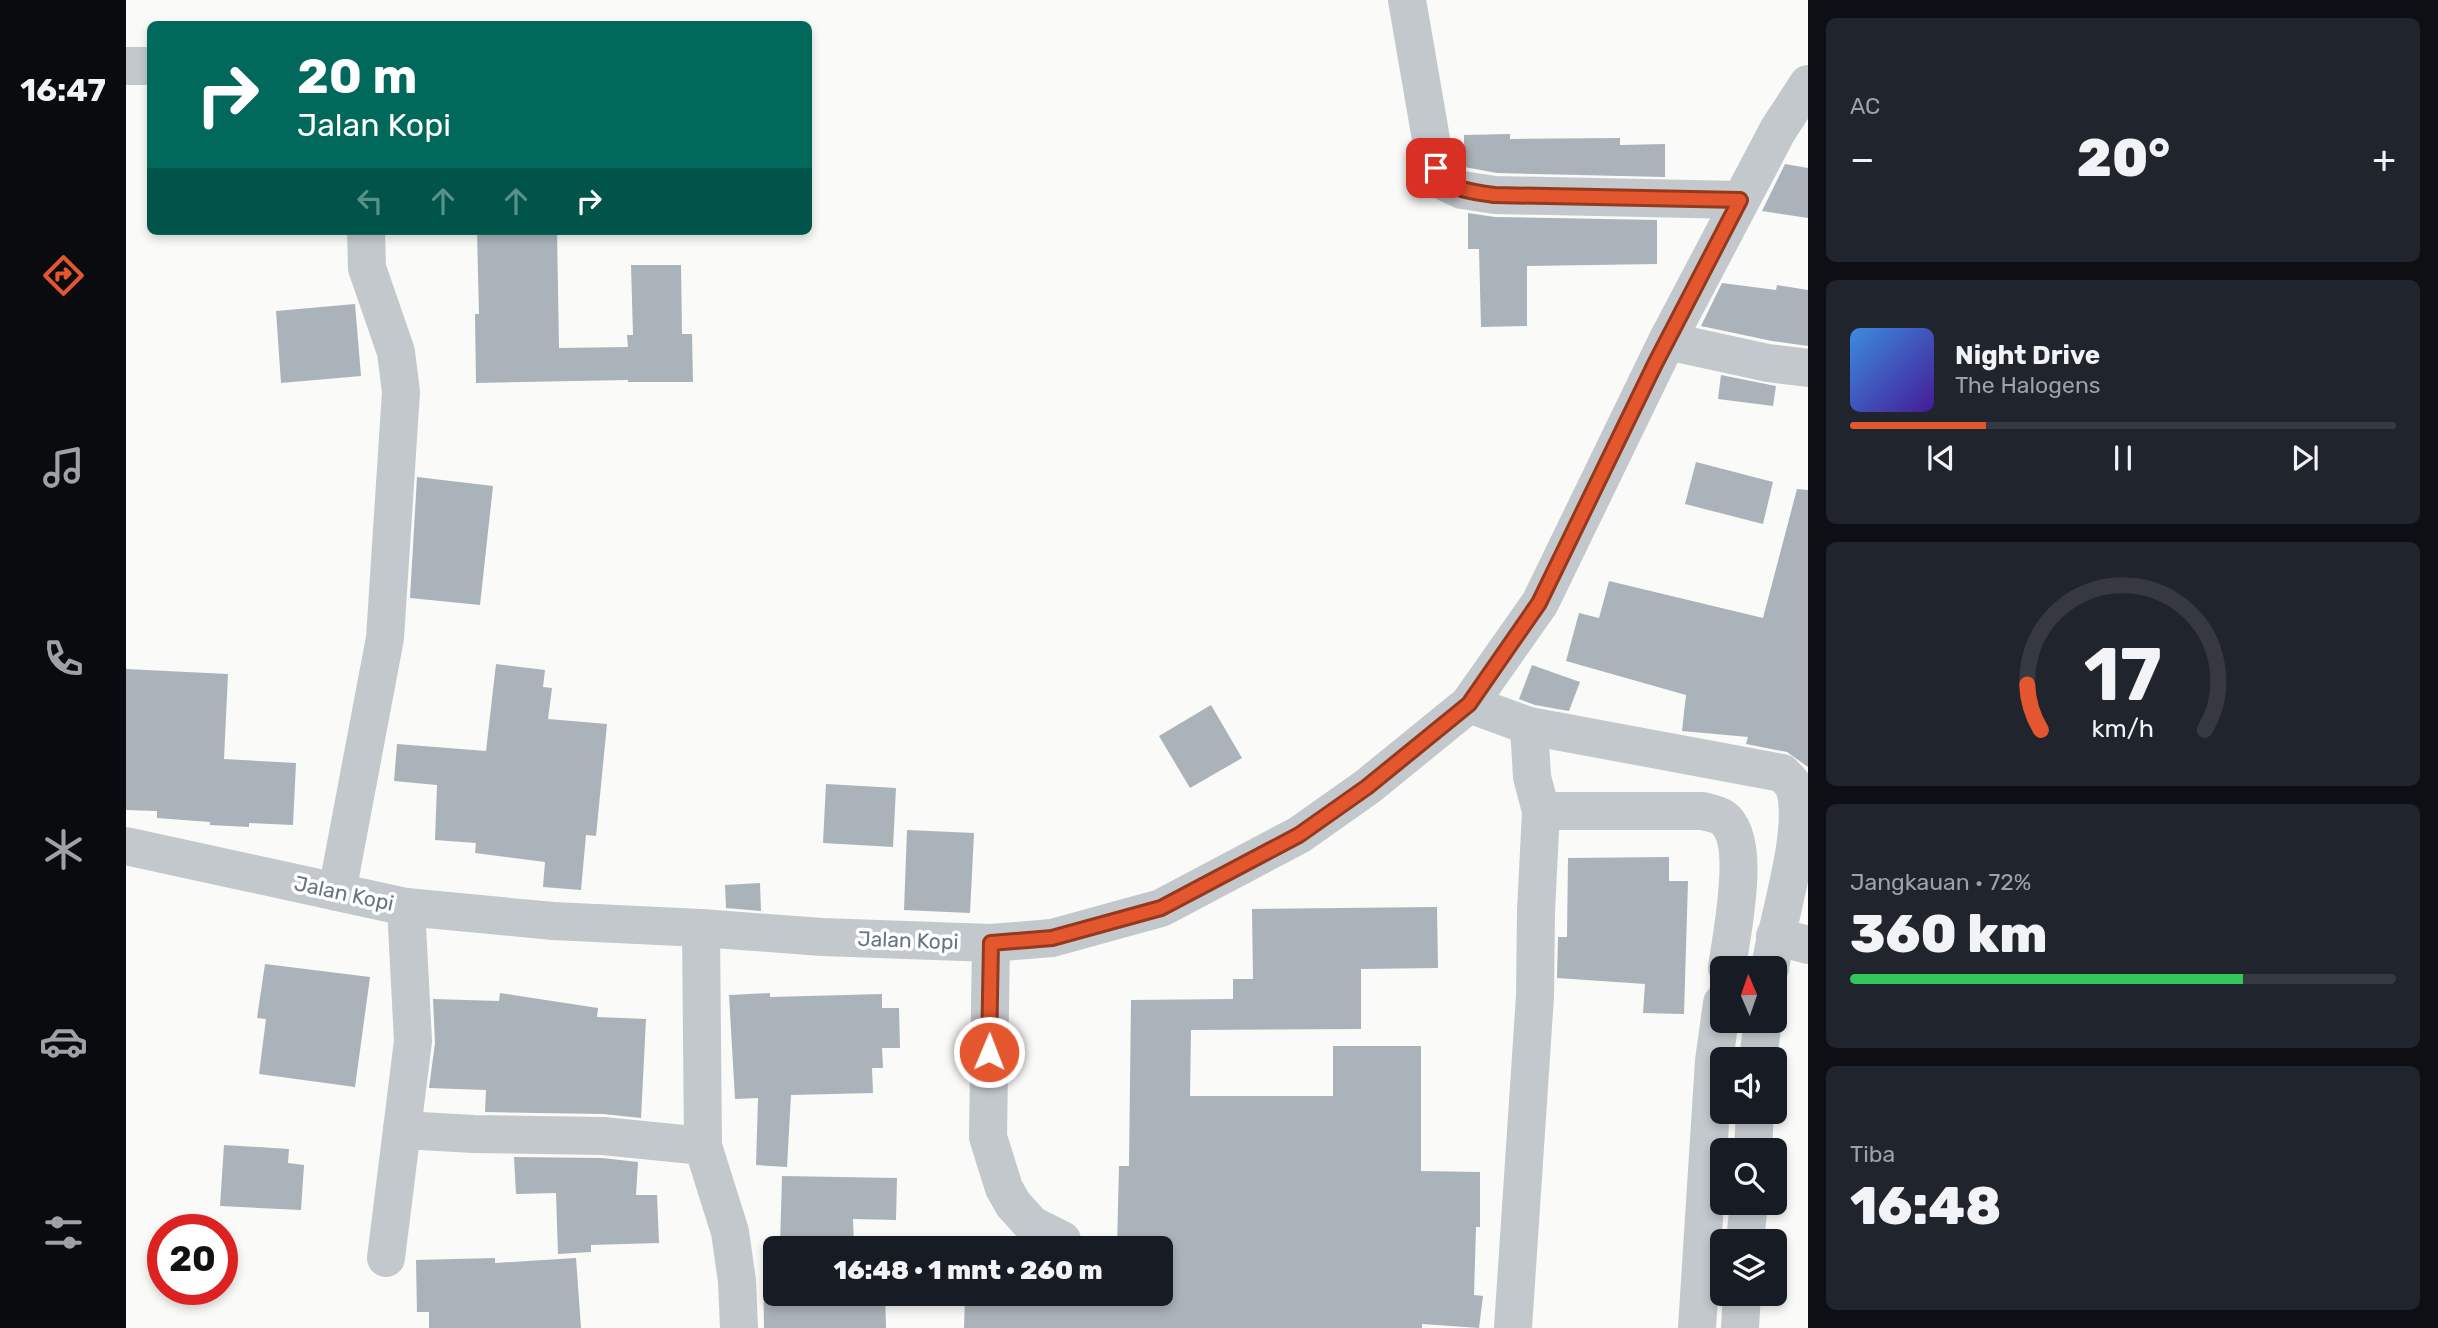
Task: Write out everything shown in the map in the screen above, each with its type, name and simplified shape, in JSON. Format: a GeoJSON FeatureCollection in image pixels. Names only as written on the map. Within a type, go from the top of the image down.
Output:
{"type":"FeatureCollection","features":[{"type":"Feature","properties":{"kind":"street"},"geometry":{"type":"LineString","coordinates":[[1407,0],[1436,168],[1443,181],[1462,190],[1494,195],[1740,200]]}},
{"type":"Feature","properties":{"kind":"street"},"geometry":{"type":"LineString","coordinates":[[126,66],[147,66]]}},
{"type":"Feature","properties":{"kind":"street","name":"Jalan Kopi"},"geometry":{"type":"LineString","coordinates":[[126,846],[406,906],[554,921],[822,937],[991,943],[1052,938],[1161,908],[1299,835],[1367,787],[1469,704],[1539,603],[1667,341],[1740,200],[1778,130],[1808,84]]}},
{"type":"Feature","properties":{"kind":"street"},"geometry":{"type":"LineString","coordinates":[[337,891],[385,638],[401,392],[396,352],[367,268],[366,235]]}},
{"type":"Feature","properties":{"kind":"street"},"geometry":{"type":"LineString","coordinates":[[1667,341],[1768,363],[1808,368]]}},
{"type":"Feature","properties":{"kind":"street"},"geometry":{"type":"LineString","coordinates":[[1469,704],[1529,726],[1782,773],[1794,786],[1797,802],[1796,845],[1784,950]]}},
{"type":"Feature","properties":{"kind":"street"},"geometry":{"type":"LineString","coordinates":[[1513,1328],[1535,996],[1541,811],[1532,777],[1529,726]]}},
{"type":"Feature","properties":{"kind":"street"},"geometry":{"type":"LineString","coordinates":[[1541,811],[1703,811],[1721,816],[1730,825],[1737,842],[1740,874],[1729,956]]}},
{"type":"Feature","properties":{"kind":"street"},"geometry":{"type":"LineString","coordinates":[[386,1258],[412,1041],[406,906]]}},
{"type":"Feature","properties":{"kind":"street"},"geometry":{"type":"LineString","coordinates":[[702,928],[703,1146],[730,1232],[737,1281],[739,1328]]}},
{"type":"Feature","properties":{"kind":"street"},"geometry":{"type":"LineString","coordinates":[[991,943],[988,1137],[1004,1188],[1013,1204],[1032,1225],[1054,1236]]}},
{"type":"Feature","properties":{"kind":"street"},"geometry":{"type":"LineString","coordinates":[[1697,1328],[1718,1033]]}},
{"type":"Feature","properties":{"kind":"street"},"geometry":{"type":"LineString","coordinates":[[402,1130],[603,1136],[703,1146]]}},
{"type":"Feature","properties":{"kind":"street"},"geometry":{"type":"LineString","coordinates":[[1740,1328],[1741,1306]]}},
{"type":"Feature","properties":{"kind":"building"},"geometry":{"type":"Polygon","coordinates":[[[1510,134],[1510,139],[1620,138],[1620,145],[1665,144],[1665,177],[1497,173],[1464,167],[1464,135],[1510,134]]]}},
{"type":"Feature","properties":{"kind":"building"},"geometry":{"type":"Polygon","coordinates":[[[1785,164],[1808,168],[1808,218],[1762,211],[1785,164]]]}},
{"type":"Feature","properties":{"kind":"building"},"geometry":{"type":"Polygon","coordinates":[[[1468,213],[1495,217],[1657,220],[1657,264],[1527,266],[1527,326],[1481,327],[1479,249],[1468,249],[1468,213]]]}},
{"type":"Feature","properties":{"kind":"building"},"geometry":{"type":"Polygon","coordinates":[[[477,235],[557,235],[559,348],[628,347],[627,335],[633,335],[631,265],[681,265],[682,334],[692,334],[693,382],[628,380],[476,383],[475,314],[479,314],[477,235]]]}},
{"type":"Feature","properties":{"kind":"building"},"geometry":{"type":"Polygon","coordinates":[[[1722,283],[1776,290],[1777,285],[1808,290],[1808,346],[1701,326],[1722,283]]]}},
{"type":"Feature","properties":{"kind":"building"},"geometry":{"type":"Polygon","coordinates":[[[355,304],[361,376],[281,383],[276,311],[355,304]]]}},
{"type":"Feature","properties":{"kind":"building"},"geometry":{"type":"Polygon","coordinates":[[[1721,375],[1776,386],[1773,406],[1718,399],[1721,375]]]}},
{"type":"Feature","properties":{"kind":"building"},"geometry":{"type":"Polygon","coordinates":[[[1696,462],[1773,482],[1763,524],[1685,504],[1696,462]]]}},
{"type":"Feature","properties":{"kind":"building"},"geometry":{"type":"Polygon","coordinates":[[[417,477],[493,486],[480,605],[410,598],[417,477]]]}},
{"type":"Feature","properties":{"kind":"building"},"geometry":{"type":"Polygon","coordinates":[[[1797,489],[1808,490],[1808,767],[1787,752],[1746,744],[1748,737],[1682,731],[1686,695],[1566,661],[1579,613],[1599,618],[1609,581],[1763,618],[1797,489]]]}},
{"type":"Feature","properties":{"kind":"building"},"geometry":{"type":"Polygon","coordinates":[[[496,664],[545,670],[543,687],[552,688],[548,719],[607,724],[596,836],[586,835],[581,890],[543,887],[545,862],[475,853],[476,843],[435,840],[437,785],[394,781],[397,744],[486,751],[496,664]]]}},
{"type":"Feature","properties":{"kind":"building"},"geometry":{"type":"Polygon","coordinates":[[[1532,665],[1580,682],[1569,711],[1535,705],[1519,699],[1532,665]]]}},
{"type":"Feature","properties":{"kind":"building"},"geometry":{"type":"Polygon","coordinates":[[[126,669],[228,674],[224,759],[296,763],[293,825],[210,825],[210,822],[157,818],[157,811],[126,810],[126,669]]]}},
{"type":"Feature","properties":{"kind":"building"},"geometry":{"type":"Polygon","coordinates":[[[1211,705],[1242,758],[1190,788],[1159,736],[1211,705]]]}},
{"type":"Feature","properties":{"kind":"building"},"geometry":{"type":"Polygon","coordinates":[[[826,784],[896,788],[893,847],[823,843],[826,784]]]}},
{"type":"Feature","properties":{"kind":"building"},"geometry":{"type":"Polygon","coordinates":[[[907,830],[974,833],[970,913],[904,910],[907,830]]]}},
{"type":"Feature","properties":{"kind":"building"},"geometry":{"type":"Polygon","coordinates":[[[1669,857],[1669,881],[1688,881],[1684,1014],[1643,1013],[1645,984],[1557,978],[1558,937],[1567,937],[1568,858],[1669,857]]]}},
{"type":"Feature","properties":{"kind":"building"},"geometry":{"type":"Polygon","coordinates":[[[760,883],[761,911],[726,908],[725,885],[760,883]]]}},
{"type":"Feature","properties":{"kind":"building"},"geometry":{"type":"Polygon","coordinates":[[[1437,907],[1438,968],[1361,969],[1361,1029],[1191,1030],[1190,1096],[1333,1096],[1333,1046],[1421,1046],[1421,1171],[1480,1172],[1480,1227],[1476,1227],[1474,1295],[1483,1296],[1479,1328],[1422,1324],[1422,1328],[964,1328],[965,1306],[1173,1306],[1173,1236],[1117,1236],[1119,1166],[1129,1166],[1131,1000],[1233,999],[1233,979],[1253,979],[1252,909],[1437,907]]]}},
{"type":"Feature","properties":{"kind":"building"},"geometry":{"type":"Polygon","coordinates":[[[265,964],[370,977],[355,1087],[259,1074],[266,1019],[257,1018],[265,964]]]}},
{"type":"Feature","properties":{"kind":"building"},"geometry":{"type":"Polygon","coordinates":[[[500,993],[598,1008],[597,1017],[646,1019],[641,1118],[603,1114],[485,1112],[486,1090],[429,1088],[435,1043],[433,999],[499,1001],[500,993]]]}},
{"type":"Feature","properties":{"kind":"building"},"geometry":{"type":"Polygon","coordinates":[[[770,993],[770,997],[882,994],[882,1008],[899,1008],[900,1048],[882,1048],[883,1068],[872,1068],[873,1093],[791,1095],[787,1167],[756,1165],[758,1098],[735,1099],[729,995],[770,993]]]}},
{"type":"Feature","properties":{"kind":"building"},"geometry":{"type":"Polygon","coordinates":[[[224,1145],[289,1149],[288,1163],[304,1165],[301,1210],[220,1206],[224,1145]]]}},
{"type":"Feature","properties":{"kind":"building"},"geometry":{"type":"Polygon","coordinates":[[[514,1157],[602,1158],[638,1162],[636,1195],[657,1195],[659,1243],[591,1245],[591,1252],[558,1254],[556,1193],[516,1194],[514,1157]]]}},
{"type":"Feature","properties":{"kind":"building"},"geometry":{"type":"Polygon","coordinates":[[[782,1176],[897,1178],[896,1220],[853,1219],[854,1236],[780,1236],[782,1176]]]}},
{"type":"Feature","properties":{"kind":"building"},"geometry":{"type":"Polygon","coordinates":[[[495,1258],[495,1263],[576,1258],[581,1328],[429,1328],[429,1312],[417,1312],[416,1260],[495,1258]]]}},
{"type":"Feature","properties":{"kind":"building"},"geometry":{"type":"Polygon","coordinates":[[[764,1306],[885,1306],[886,1328],[764,1328],[764,1306]]]}},
{"type":"Feature","properties":{"kind":"route"},"geometry":{"type":"LineString","coordinates":[[989,1052],[991,943],[1052,938],[1161,908],[1299,835],[1398,764],[1469,704],[1539,603],[1655,364],[1740,200],[1494,195],[1462,190],[1443,181],[1436,168]]}}]}
